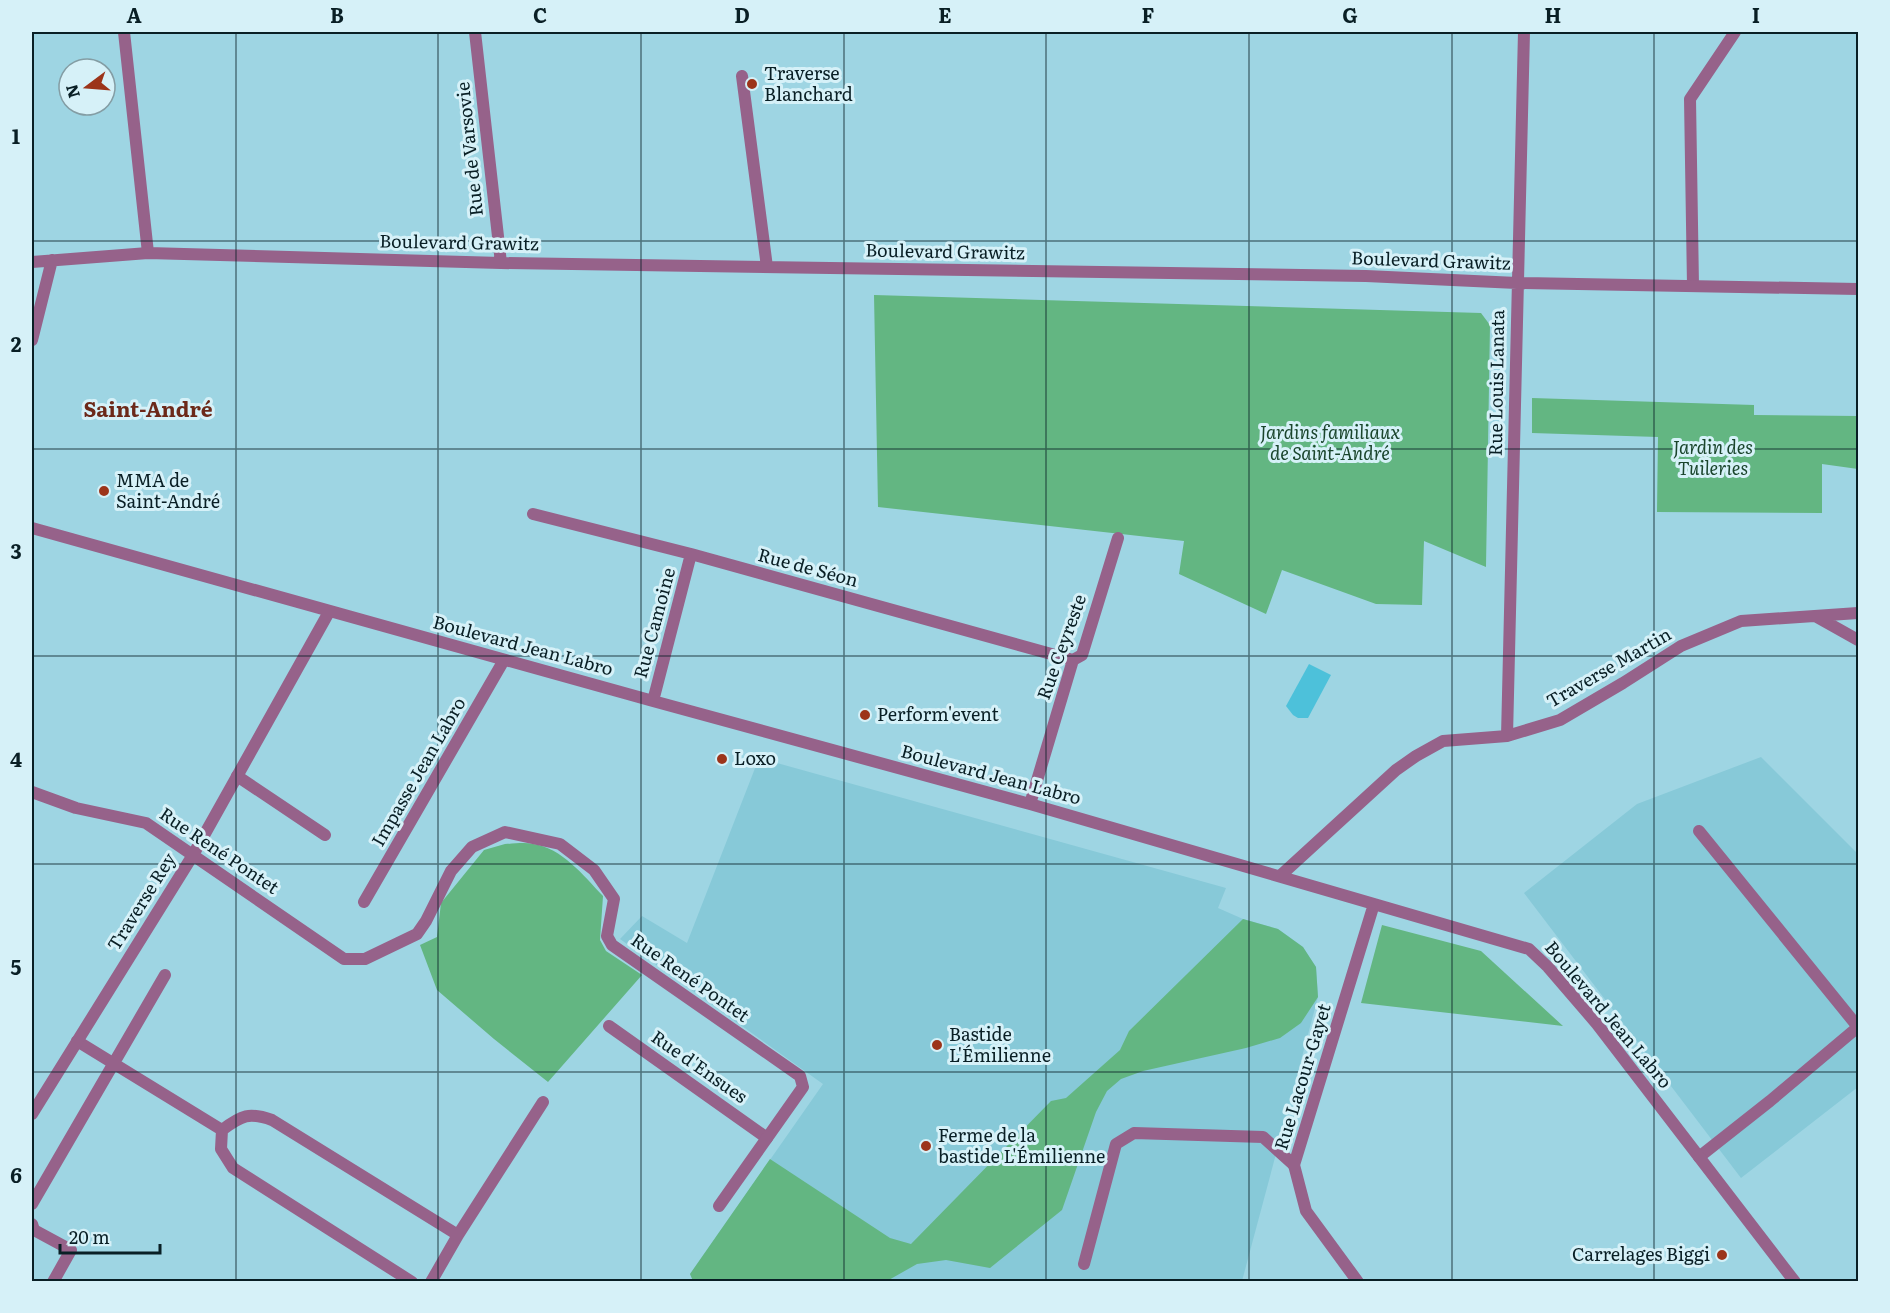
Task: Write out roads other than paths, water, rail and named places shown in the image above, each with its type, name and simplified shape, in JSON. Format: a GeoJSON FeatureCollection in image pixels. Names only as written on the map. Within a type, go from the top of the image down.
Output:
{"type":"FeatureCollection","features":[{"type":"Feature","properties":{"kind":"street"},"geometry":{"type":"LineString","coordinates":[[124,32],[148,253]]}},
{"type":"Feature","properties":{"kind":"street","name":"Rue de Varsovie"},"geometry":{"type":"LineString","coordinates":[[476,32],[501,263]]}},
{"type":"Feature","properties":{"kind":"street","name":"Rue Louis Lanata"},"geometry":{"type":"LineString","coordinates":[[1507,736],[1524,32]]}},
{"type":"Feature","properties":{"kind":"street"},"geometry":{"type":"LineString","coordinates":[[1693,286],[1690,99],[1735,32]]}},
{"type":"Feature","properties":{"kind":"street"},"geometry":{"type":"LineString","coordinates":[[742,76],[767,267]]}},
{"type":"Feature","properties":{"kind":"street","name":"Boulevard Grawitz"},"geometry":{"type":"LineString","coordinates":[[32,262],[148,253],[501,263],[1366,276],[1517,283],[1858,289]]}},
{"type":"Feature","properties":{"kind":"street"},"geometry":{"type":"LineString","coordinates":[[32,340],[52,260]]}},
{"type":"Feature","properties":{"kind":"street","name":"Rue de Séon"},"geometry":{"type":"LineString","coordinates":[[534,514],[691,554],[1073,660]]}},
{"type":"Feature","properties":{"kind":"street","name":"Boulevard Jean Labro"},"geometry":{"type":"LineString","coordinates":[[32,528],[1030,804],[1529,949],[1548,967],[1597,1024],[1795,1281]]}},
{"type":"Feature","properties":{"kind":"street","name":"Rue Ceyreste"},"geometry":{"type":"LineString","coordinates":[[1030,804],[1073,660],[1082,655],[1118,538]]}},
{"type":"Feature","properties":{"kind":"street","name":"Rue Camoine"},"geometry":{"type":"LineString","coordinates":[[653,701],[691,554]]}},
{"type":"Feature","properties":{"kind":"street","name":"Traverse Rey"},"geometry":{"type":"LineString","coordinates":[[32,1114],[194,855],[329,612]]}},
{"type":"Feature","properties":{"kind":"street","name":"Traverse Martin"},"geometry":{"type":"LineString","coordinates":[[1280,876],[1395,770],[1443,741],[1507,736],[1560,720],[1681,646],[1741,621],[1858,614]]}},
{"type":"Feature","properties":{"kind":"street"},"geometry":{"type":"LineString","coordinates":[[1816,616],[1858,640]]}},
{"type":"Feature","properties":{"kind":"street","name":"Impasse Jean Labro"},"geometry":{"type":"LineString","coordinates":[[364,902],[504,660]]}},
{"type":"Feature","properties":{"kind":"street"},"geometry":{"type":"LineString","coordinates":[[237,776],[325,835]]}},
{"type":"Feature","properties":{"kind":"street","name":"Rue René Pontet"},"geometry":{"type":"LineString","coordinates":[[32,792],[76,808],[146,823],[344,959],[365,959],[417,934],[451,871],[472,847],[505,832],[560,843],[594,870],[614,899],[607,936],[612,945],[800,1076],[803,1087],[719,1206]]}},
{"type":"Feature","properties":{"kind":"street"},"geometry":{"type":"LineString","coordinates":[[1699,831],[1858,1027],[1699,1157]]}},
{"type":"Feature","properties":{"kind":"street","name":"Rue Lacour-Gayet"},"geometry":{"type":"LineString","coordinates":[[1358,1281],[1306,1211],[1294,1165],[1374,904]]}},
{"type":"Feature","properties":{"kind":"street"},"geometry":{"type":"LineString","coordinates":[[32,1204],[165,975]]}},
{"type":"Feature","properties":{"kind":"street","name":"Rue d'Ensues"},"geometry":{"type":"LineString","coordinates":[[609,1026],[767,1138]]}},
{"type":"Feature","properties":{"kind":"street"},"geometry":{"type":"LineString","coordinates":[[77,1041],[222,1130]]}},
{"type":"Feature","properties":{"kind":"street"},"geometry":{"type":"LineString","coordinates":[[431,1281],[543,1102]]}},
{"type":"Feature","properties":{"kind":"street"},"geometry":{"type":"LineString","coordinates":[[412,1281],[232,1168],[221,1149],[222,1130],[239,1117],[256,1114],[272,1120],[458,1235]]}},
{"type":"Feature","properties":{"kind":"street"},"geometry":{"type":"LineString","coordinates":[[1084,1264],[1116,1144],[1134,1133],[1263,1137],[1294,1165]]}},
{"type":"Feature","properties":{"kind":"street"},"geometry":{"type":"LineString","coordinates":[[32,1224],[34,1230],[71,1250],[53,1281]]}},
{"type":"Feature","properties":{"kind":"place","name":"Traverse Blanchard"},"geometry":{"type":"Point","coordinates":[752,84]}},
{"type":"Feature","properties":{"kind":"place","name":"MMA de Saint-André"},"geometry":{"type":"Point","coordinates":[104,491]}},
{"type":"Feature","properties":{"kind":"place","name":"Perform'event"},"geometry":{"type":"Point","coordinates":[865,715]}},
{"type":"Feature","properties":{"kind":"place","name":"Loxo"},"geometry":{"type":"Point","coordinates":[722,759]}},
{"type":"Feature","properties":{"kind":"place","name":"Bastide L'Émilienne"},"geometry":{"type":"Point","coordinates":[937,1045]}},
{"type":"Feature","properties":{"kind":"place","name":"Ferme de la bastide L'Émilienne"},"geometry":{"type":"Point","coordinates":[926,1146]}},
{"type":"Feature","properties":{"kind":"place","name":"Carrelages Biggi"},"geometry":{"type":"Point","coordinates":[1722,1255]}},
{"type":"Feature","properties":{"kind":"district","name":"Saint-André"},"geometry":{"type":"Point","coordinates":[148,410]}},
{"type":"Feature","properties":{"kind":"park label","name":"Jardins familiaux de Saint-André"},"geometry":{"type":"Point","coordinates":[1330,443]}},
{"type":"Feature","properties":{"kind":"park label","name":"Jardin des Tuileries"},"geometry":{"type":"Point","coordinates":[1713,458]}}]}
